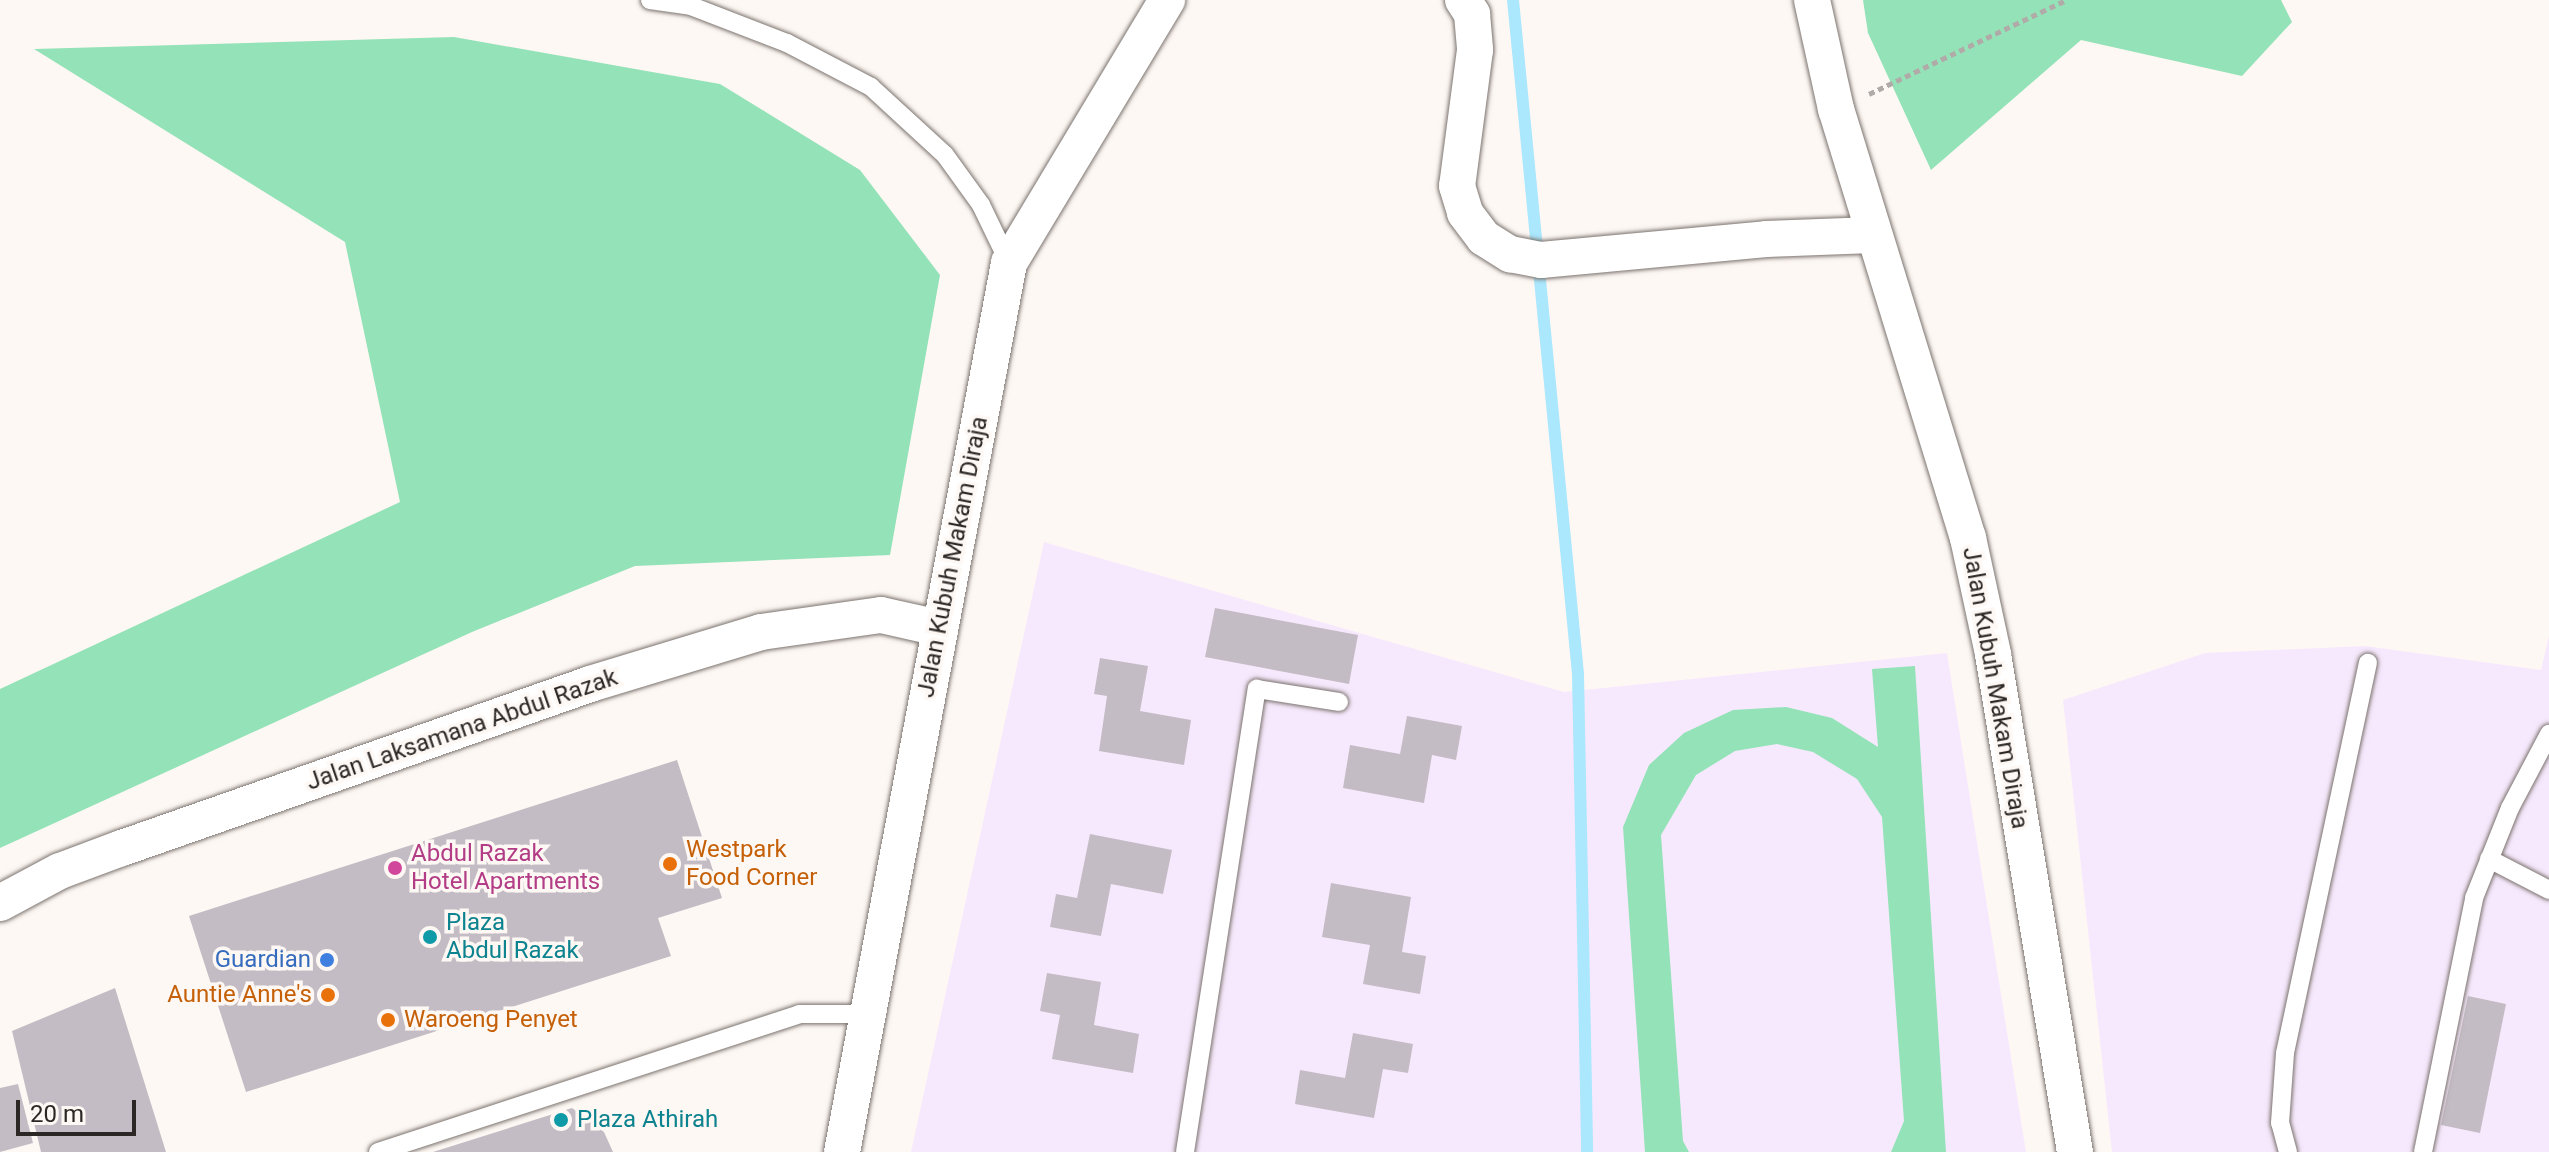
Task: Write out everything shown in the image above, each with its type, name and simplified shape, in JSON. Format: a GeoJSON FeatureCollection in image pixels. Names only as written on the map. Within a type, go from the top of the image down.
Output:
{"type":"FeatureCollection","features":[{"type":"Feature","properties":{"kind":"street","name":"Jalan Kubuh Makam Diraja"},"geometry":{"type":"LineString","coordinates":[[842,1152],[1009,263],[1167,0]]}},
{"type":"Feature","properties":{"kind":"street"},"geometry":{"type":"LineString","coordinates":[[1463,0],[1472,14],[1475,50],[1457,186],[1465,213],[1484,238],[1510,254],[1541,260],[1766,239],[1873,235]]}},
{"type":"Feature","properties":{"kind":"street","name":"Jalan Kubuh Makam Diraja"},"geometry":{"type":"LineString","coordinates":[[1812,0],[1836,109],[1968,538],[1993,654],[2075,1152]]}},
{"type":"Feature","properties":{"kind":"street","name":"Jalan Laksamana Abdul Razak"},"geometry":{"type":"LineString","coordinates":[[0,903],[60,871],[137,843],[590,684],[761,632],[881,615],[939,628]]}},
{"type":"Feature","properties":{"kind":"lane"},"geometry":{"type":"LineString","coordinates":[[650,0],[691,6],[787,43],[871,87],[945,155],[981,205],[1009,263]]}},
{"type":"Feature","properties":{"kind":"lane"},"geometry":{"type":"LineString","coordinates":[[2288,1152],[2280,1123],[2285,1053],[2368,663]]}},
{"type":"Feature","properties":{"kind":"lane"},"geometry":{"type":"LineString","coordinates":[[1185,1152],[1257,689],[1339,702]]}},
{"type":"Feature","properties":{"kind":"lane"},"geometry":{"type":"LineString","coordinates":[[2423,1152],[2474,898],[2489,859],[2549,734]]}},
{"type":"Feature","properties":{"kind":"lane"},"geometry":{"type":"LineString","coordinates":[[2489,859],[2549,890]]}},
{"type":"Feature","properties":{"kind":"lane"},"geometry":{"type":"LineString","coordinates":[[378,1152],[799,1014],[866,1014]]}},
{"type":"Feature","properties":{"kind":"path"},"geometry":{"type":"LineString","coordinates":[[1836,109],[2066,0]]}},
{"type":"Feature","properties":{"kind":"shaded area"},"geometry":{"type":"Polygon","coordinates":[[[1044,542],[1564,692],[1947,653],[2026,1152],[911,1152],[1044,542]]]}},
{"type":"Feature","properties":{"kind":"shaded area"},"geometry":{"type":"Polygon","coordinates":[[[2549,636],[2549,1152],[2112,1152],[2063,700],[2205,653],[2365,646],[2541,670],[2549,636]]]}},
{"type":"Feature","properties":{"kind":"green space"},"geometry":{"type":"Polygon","coordinates":[[[1863,0],[2281,0],[2292,22],[2242,76],[2081,40],[1931,170],[1868,33],[1863,0]]]}},
{"type":"Feature","properties":{"kind":"green space"},"geometry":{"type":"Polygon","coordinates":[[[454,37],[720,84],[860,170],[940,275],[890,555],[635,566],[472,632],[0,848],[0,689],[400,502],[345,242],[34,49],[454,37]]]}},
{"type":"Feature","properties":{"kind":"green space"},"geometry":{"type":"Polygon","coordinates":[[[1915,666],[1946,1152],[1891,1152],[1904,1121],[1882,817],[1857,779],[1813,752],[1777,744],[1735,751],[1696,775],[1661,835],[1683,1141],[1689,1152],[1645,1152],[1623,827],[1649,765],[1684,733],[1733,710],[1786,707],[1832,718],[1878,747],[1872,669],[1915,666]]]}},
{"type":"Feature","properties":{"kind":"building"},"geometry":{"type":"Polygon","coordinates":[[[1215,608],[1358,635],[1349,684],[1205,657],[1215,608]]]}},
{"type":"Feature","properties":{"kind":"building"},"geometry":{"type":"Polygon","coordinates":[[[1100,658],[1148,666],[1140,711],[1191,720],[1184,765],[1099,751],[1107,696],[1094,694],[1100,658]]]}},
{"type":"Feature","properties":{"kind":"building"},"geometry":{"type":"Polygon","coordinates":[[[1407,716],[1462,726],[1456,760],[1432,755],[1424,803],[1343,788],[1350,745],[1400,754],[1407,716]]]}},
{"type":"Feature","properties":{"kind":"building","name":"Plaza Abdul Razak"},"geometry":{"type":"Polygon","coordinates":[[[677,760],[722,898],[658,918],[671,956],[246,1092],[189,916],[677,760]]]}},
{"type":"Feature","properties":{"kind":"building"},"geometry":{"type":"Polygon","coordinates":[[[1090,834],[1172,850],[1163,894],[1111,884],[1101,936],[1050,927],[1056,894],[1077,898],[1090,834]]]}},
{"type":"Feature","properties":{"kind":"building"},"geometry":{"type":"Polygon","coordinates":[[[1331,883],[1411,897],[1402,952],[1426,956],[1420,994],[1363,984],[1370,945],[1322,937],[1331,883]]]}},
{"type":"Feature","properties":{"kind":"building"},"geometry":{"type":"Polygon","coordinates":[[[1047,973],[1101,982],[1094,1025],[1139,1034],[1133,1073],[1052,1059],[1060,1015],[1040,1011],[1047,973]]]}},
{"type":"Feature","properties":{"kind":"building"},"geometry":{"type":"Polygon","coordinates":[[[115,988],[166,1152],[41,1152],[12,1031],[115,988]]]}},
{"type":"Feature","properties":{"kind":"building"},"geometry":{"type":"Polygon","coordinates":[[[2468,996],[2506,1004],[2480,1133],[2441,1125],[2468,996]]]}},
{"type":"Feature","properties":{"kind":"building"},"geometry":{"type":"Polygon","coordinates":[[[1353,1033],[1413,1044],[1408,1073],[1383,1069],[1374,1118],[1295,1104],[1300,1070],[1345,1078],[1353,1033]]]}},
{"type":"Feature","properties":{"kind":"building"},"geometry":{"type":"Polygon","coordinates":[[[18,1084],[33,1143],[0,1152],[0,1088],[18,1084]]]}},
{"type":"Feature","properties":{"kind":"building","name":"Plaza Athirah"},"geometry":{"type":"Polygon","coordinates":[[[572,1108],[604,1132],[613,1152],[433,1152],[572,1108]]]}},
{"type":"Feature","properties":{"kind":"waterway"},"geometry":{"type":"LineString","coordinates":[[1513,0],[1578,674],[1587,1152]]}},
{"type":"Feature","properties":{"kind":"place","name":"Westpark Food Corner"},"geometry":{"type":"Point","coordinates":[670,864]}},
{"type":"Feature","properties":{"kind":"place","name":"Abdul Razak Hotel Apartments"},"geometry":{"type":"Point","coordinates":[395,868]}},
{"type":"Feature","properties":{"kind":"place","name":"Plaza Abdul Razak"},"geometry":{"type":"Point","coordinates":[430,937]}},
{"type":"Feature","properties":{"kind":"place","name":"Guardian"},"geometry":{"type":"Point","coordinates":[327,960]}},
{"type":"Feature","properties":{"kind":"place","name":"Auntie Anne's"},"geometry":{"type":"Point","coordinates":[328,995]}},
{"type":"Feature","properties":{"kind":"place","name":"Waroeng Penyet"},"geometry":{"type":"Point","coordinates":[388,1020]}},
{"type":"Feature","properties":{"kind":"place","name":"Plaza Athirah"},"geometry":{"type":"Point","coordinates":[561,1120]}}]}
